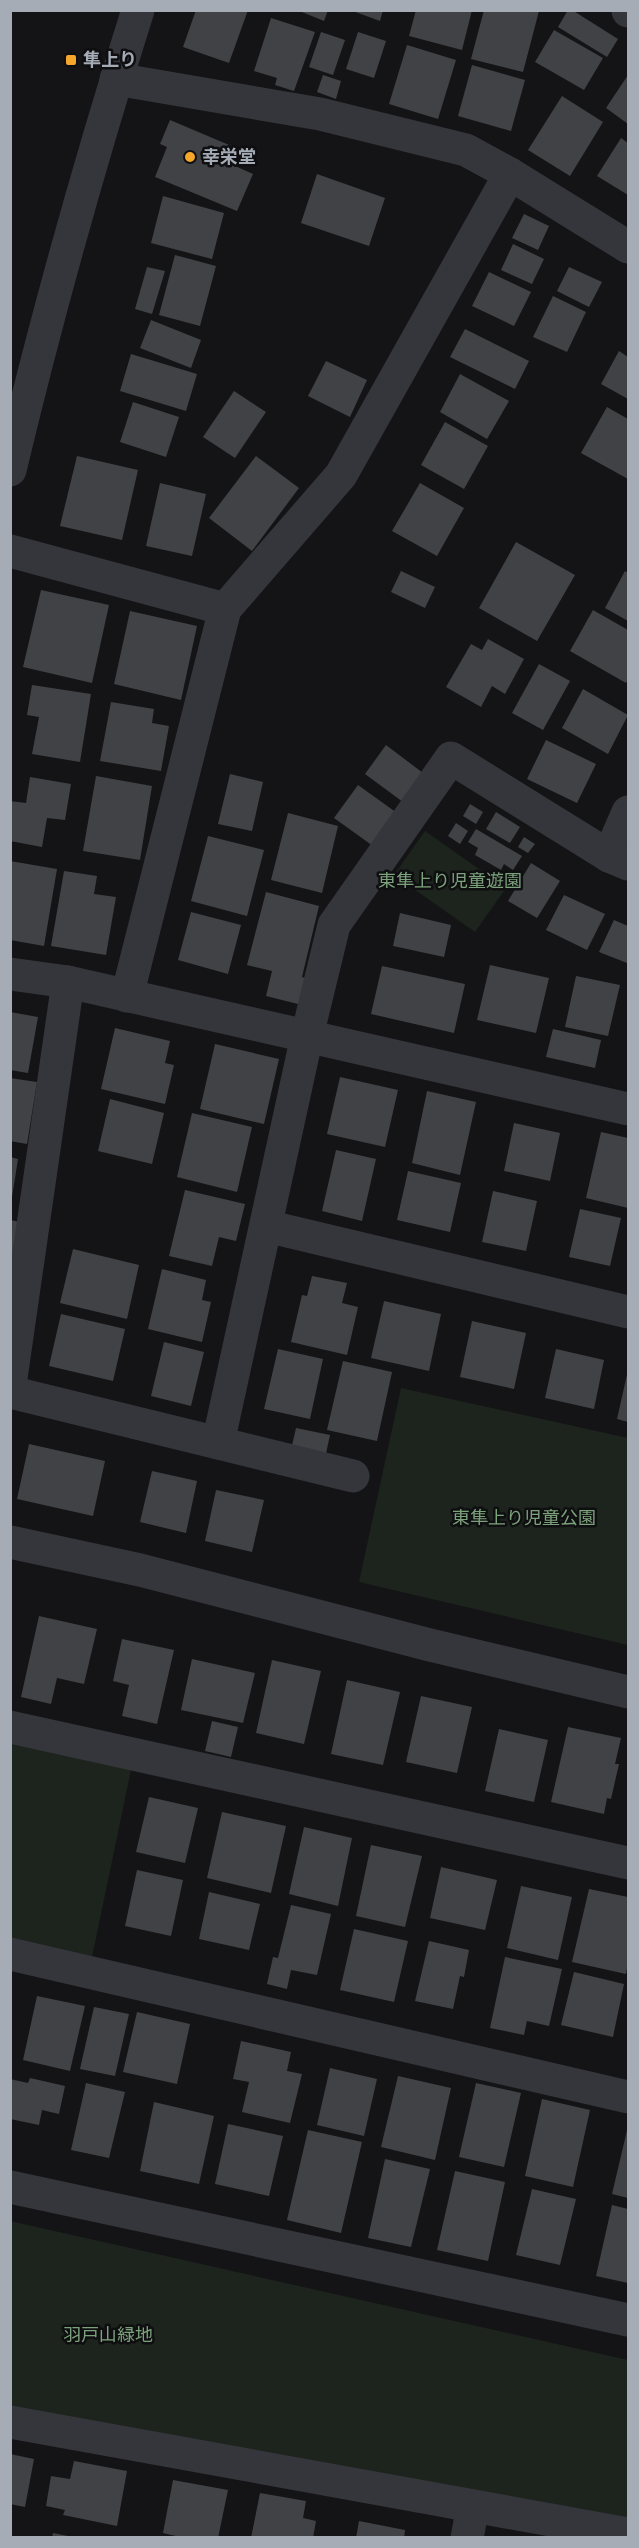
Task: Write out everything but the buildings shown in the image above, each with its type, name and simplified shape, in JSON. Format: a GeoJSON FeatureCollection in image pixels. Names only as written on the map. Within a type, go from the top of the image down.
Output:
{"type":"FeatureCollection","features":[{"type":"Feature","properties":{"kind":"street"},"geometry":{"type":"LineString","coordinates":[[10,470],[35,363],[138,10]]}},
{"type":"Feature","properties":{"kind":"street"},"geometry":{"type":"LineString","coordinates":[[116,79],[332,116],[466,150],[510,174],[628,247]]}},
{"type":"Feature","properties":{"kind":"street"},"geometry":{"type":"LineString","coordinates":[[127,996],[225,609],[341,474],[510,174]]}},
{"type":"Feature","properties":{"kind":"street"},"geometry":{"type":"LineString","coordinates":[[10,551],[225,609]]}},
{"type":"Feature","properties":{"kind":"street"},"geometry":{"type":"LineString","coordinates":[[218,1443],[307,1036],[334,925],[451,758],[619,860],[628,812]]}},
{"type":"Feature","properties":{"kind":"street"},"geometry":{"type":"LineString","coordinates":[[10,974],[68,982],[628,1109]]}},
{"type":"Feature","properties":{"kind":"street"},"geometry":{"type":"LineString","coordinates":[[10,1385],[68,982]]}},
{"type":"Feature","properties":{"kind":"street"},"geometry":{"type":"LineString","coordinates":[[266,1226],[628,1312]]}},
{"type":"Feature","properties":{"kind":"street"},"geometry":{"type":"LineString","coordinates":[[10,1392],[353,1476]]}},
{"type":"Feature","properties":{"kind":"street"},"geometry":{"type":"LineString","coordinates":[[10,1542],[140,1570],[430,1645],[628,1692]]}},
{"type":"Feature","properties":{"kind":"street"},"geometry":{"type":"LineString","coordinates":[[10,1726],[628,1863]]}},
{"type":"Feature","properties":{"kind":"street"},"geometry":{"type":"LineString","coordinates":[[10,1954],[628,2097]]}},
{"type":"Feature","properties":{"kind":"street"},"geometry":{"type":"LineString","coordinates":[[10,2187],[628,2320]]}},
{"type":"Feature","properties":{"kind":"street"},"geometry":{"type":"LineString","coordinates":[[10,2422],[628,2534]]}},
{"type":"Feature","properties":{"kind":"street"},"geometry":{"type":"LineString","coordinates":[[467,2538],[473,2506]]}},
{"type":"Feature","properties":{"kind":"green space","name":"東隼上り児童遊園"},"geometry":{"type":"Polygon","coordinates":[[[425,831],[506,888],[475,932],[394,875],[425,831]]]}},
{"type":"Feature","properties":{"kind":"green space","name":"東隼上り児童公園"},"geometry":{"type":"Polygon","coordinates":[[[401,1388],[628,1438],[628,1645],[359,1582],[401,1388]]]}},
{"type":"Feature","properties":{"kind":"green space"},"geometry":{"type":"Polygon","coordinates":[[[11,1737],[132,1765],[91,1962],[11,1943],[11,1737]]]}},
{"type":"Feature","properties":{"kind":"green space","name":"羽戸山緑地"},"geometry":{"type":"Polygon","coordinates":[[[10,2221],[628,2360],[628,2520],[11,2409],[10,2221]]]}},
{"type":"Feature","properties":{"kind":"place","name":"隼上り"},"geometry":{"type":"Point","coordinates":[71,60]}},
{"type":"Feature","properties":{"kind":"place","name":"幸栄堂"},"geometry":{"type":"Point","coordinates":[190,157]}}]}
